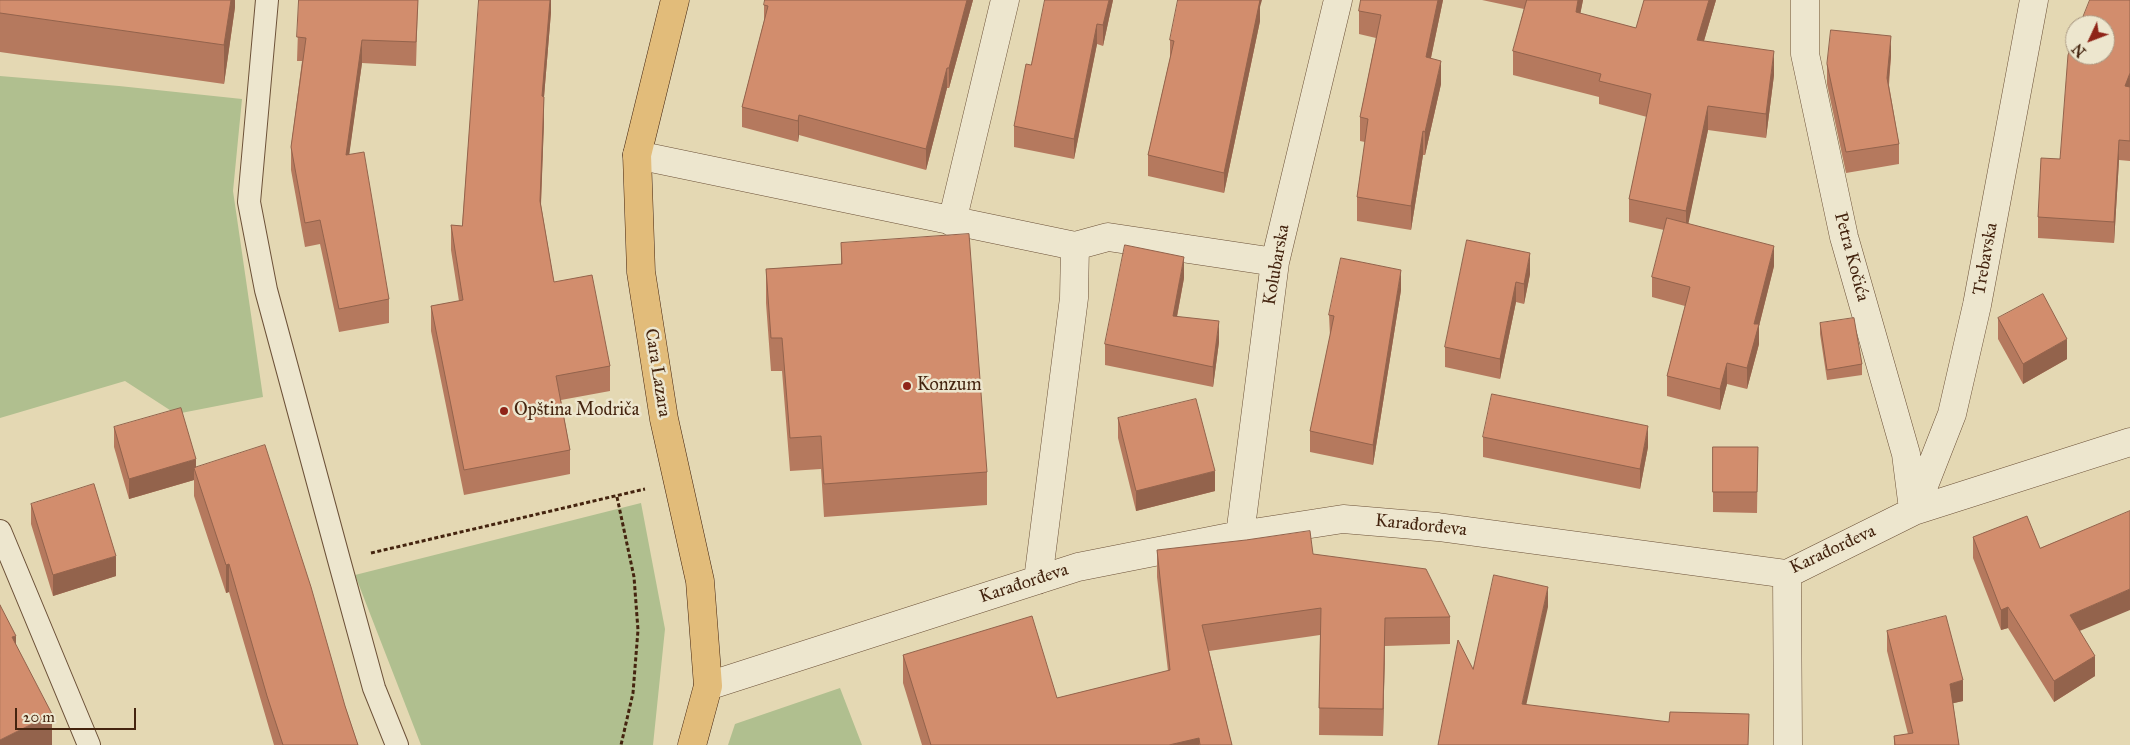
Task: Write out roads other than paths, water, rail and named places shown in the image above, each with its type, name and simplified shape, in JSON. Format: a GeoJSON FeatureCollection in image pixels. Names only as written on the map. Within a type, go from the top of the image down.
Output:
{"type":"FeatureCollection","features":[{"type":"Feature","properties":{"kind":"main road","name":"Cara Lazara"},"geometry":{"type":"LineString","coordinates":[[675,0],[637,155],[641,272],[664,419],[700,581],[708,686],[692,745]]}},
{"type":"Feature","properties":{"kind":"street"},"geometry":{"type":"LineString","coordinates":[[952,222],[1004,0]]}},
{"type":"Feature","properties":{"kind":"street","name":"Kolubarska"},"geometry":{"type":"LineString","coordinates":[[1240,535],[1275,262],[1338,0]]}},
{"type":"Feature","properties":{"kind":"street","name":"Petra Kočića"},"geometry":{"type":"LineString","coordinates":[[1805,0],[1805,54],[1844,237],[1906,454],[1914,510]]}},
{"type":"Feature","properties":{"kind":"street","name":"Trebavska"},"geometry":{"type":"LineString","coordinates":[[1914,510],[1952,414],[1977,305],[2034,0]]}},
{"type":"Feature","properties":{"kind":"street"},"geometry":{"type":"LineString","coordinates":[[637,155],[952,222],[1075,246],[1108,237],[1275,262]]}},
{"type":"Feature","properties":{"kind":"street"},"geometry":{"type":"LineString","coordinates":[[1038,580],[1074,298],[1075,246]]}},
{"type":"Feature","properties":{"kind":"street","name":"Karađorđeva"},"geometry":{"type":"LineString","coordinates":[[708,686],[1078,567],[1240,535],[1342,519],[1447,528],[1787,574],[1914,510],[2130,442]]}},
{"type":"Feature","properties":{"kind":"street"},"geometry":{"type":"LineString","coordinates":[[1787,574],[1788,745]]}},
{"type":"Feature","properties":{"kind":"lane"},"geometry":{"type":"LineString","coordinates":[[267,0],[248,202],[266,290],[374,688],[397,745]]}},
{"type":"Feature","properties":{"kind":"lane"},"geometry":{"type":"LineString","coordinates":[[0,531],[89,745]]}},
{"type":"Feature","properties":{"kind":"place","name":"Konzum"},"geometry":{"type":"Point","coordinates":[907,386]}},
{"type":"Feature","properties":{"kind":"place","name":"Opština Modriča"},"geometry":{"type":"Point","coordinates":[504,411]}}]}
